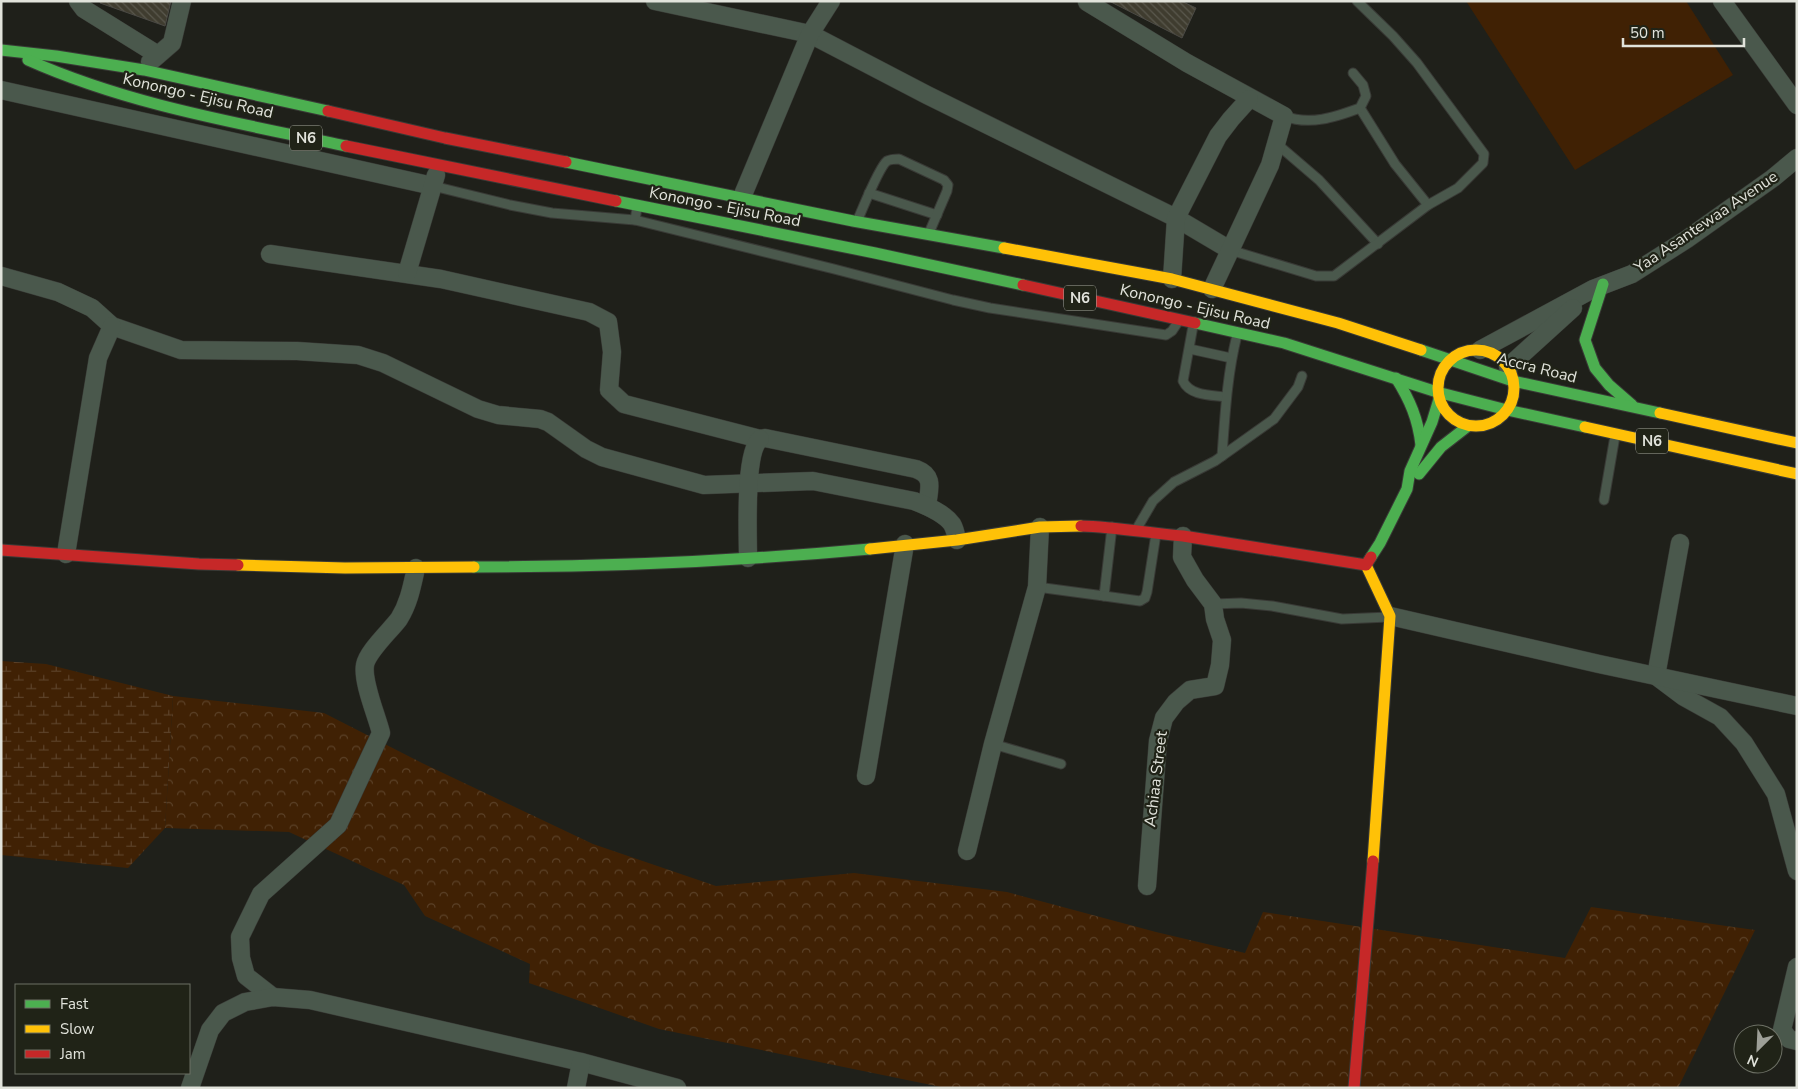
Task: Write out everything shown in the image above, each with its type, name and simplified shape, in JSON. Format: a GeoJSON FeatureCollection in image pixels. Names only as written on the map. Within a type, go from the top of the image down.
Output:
{"type":"FeatureCollection","features":[{"type":"Feature","properties":{"kind":"main road","name":"Konongo - Ejisu Road"},"geometry":{"type":"LineString","coordinates":[[5,51],[56,56],[144,70],[445,138],[742,197],[857,222],[1172,279],[1275,305]]}},
{"type":"Feature","properties":{"kind":"main road","name":"Konongo - Ejisu Road"},"geometry":{"type":"LineString","coordinates":[[5,51],[61,76],[131,99],[438,166],[875,253],[1284,343],[1396,378],[1438,396],[1797,474]]}},
{"type":"Feature","properties":{"kind":"main road"},"geometry":{"type":"LineString","coordinates":[[1598,286],[1585,340],[1594,368],[1609,385],[1635,407]]}},
{"type":"Feature","properties":{"kind":"main road","name":"Accra Road"},"geometry":{"type":"LineString","coordinates":[[1275,305],[1367,332],[1449,360],[1511,374],[1635,407],[1797,443]]}},
{"type":"Feature","properties":{"kind":"main road"},"geometry":{"type":"LineString","coordinates":[[1366,564],[1380,543],[1406,489],[1410,471],[1421,446],[1438,396],[1440,374],[1449,360],[1464,352],[1480,350],[1500,359],[1511,374],[1514,391],[1512,401],[1500,418],[1490,424],[1479,427],[1468,426],[1458,422],[1443,408],[1438,396]]}},
{"type":"Feature","properties":{"kind":"main road"},"geometry":{"type":"LineString","coordinates":[[1396,378],[1416,413],[1421,446]]}},
{"type":"Feature","properties":{"kind":"main road"},"geometry":{"type":"LineString","coordinates":[[1406,489],[1436,451],[1468,426]]}},
{"type":"Feature","properties":{"kind":"main road"},"geometry":{"type":"LineString","coordinates":[[1,550],[199,564],[416,568],[548,567],[748,558],[957,540],[1040,527],[1067,526],[1112,527],[1184,536],[1366,564]]}},
{"type":"Feature","properties":{"kind":"main road"},"geometry":{"type":"LineString","coordinates":[[1354,1088],[1367,946],[1390,616],[1366,564]]}},
{"type":"Feature","properties":{"kind":"street"},"geometry":{"type":"LineString","coordinates":[[78,1],[84,10],[158,55]]}},
{"type":"Feature","properties":{"kind":"street"},"geometry":{"type":"LineString","coordinates":[[144,70],[172,43],[182,1]]}},
{"type":"Feature","properties":{"kind":"street"},"geometry":{"type":"LineString","coordinates":[[655,1],[810,34],[927,95],[1176,218],[1230,250]]}},
{"type":"Feature","properties":{"kind":"street"},"geometry":{"type":"LineString","coordinates":[[742,197],[810,34],[831,1]]}},
{"type":"Feature","properties":{"kind":"street"},"geometry":{"type":"LineString","coordinates":[[1722,1],[1797,105]]}},
{"type":"Feature","properties":{"kind":"street"},"geometry":{"type":"LineString","coordinates":[[1087,2],[1249,99],[1284,116],[1278,144],[1270,165],[1212,289]]}},
{"type":"Feature","properties":{"kind":"street"},"geometry":{"type":"LineString","coordinates":[[1,90],[433,186]]}},
{"type":"Feature","properties":{"kind":"street"},"geometry":{"type":"LineString","coordinates":[[1172,279],[1176,218],[1218,136],[1231,118],[1249,99]]}},
{"type":"Feature","properties":{"kind":"street","name":"Yaa Asantewaa Avenue"},"geometry":{"type":"LineString","coordinates":[[1480,350],[1598,286],[1632,274],[1687,239],[1773,178],[1797,158]]}},
{"type":"Feature","properties":{"kind":"street"},"geometry":{"type":"LineString","coordinates":[[407,273],[438,166]]}},
{"type":"Feature","properties":{"kind":"street"},"geometry":{"type":"LineString","coordinates":[[270,254],[441,279],[589,312],[608,322],[612,352],[609,390],[624,404],[760,439],[764,438],[916,469],[924,472],[930,484],[926,506]]}},
{"type":"Feature","properties":{"kind":"street"},"geometry":{"type":"LineString","coordinates":[[1,276],[58,292],[92,308],[112,326],[181,350],[298,351],[358,355],[383,363],[478,409],[498,415],[548,422],[586,449],[619,463],[704,485],[721,486],[748,483],[813,481],[914,501],[945,516],[953,525],[957,540]]}},
{"type":"Feature","properties":{"kind":"street"},"geometry":{"type":"LineString","coordinates":[[1511,374],[1598,286]]}},
{"type":"Feature","properties":{"kind":"street"},"geometry":{"type":"LineString","coordinates":[[66,554],[98,358],[112,326]]}},
{"type":"Feature","properties":{"kind":"street"},"geometry":{"type":"LineString","coordinates":[[748,558],[748,483],[755,444],[760,439]]}},
{"type":"Feature","properties":{"kind":"street"},"geometry":{"type":"LineString","coordinates":[[967,851],[993,744],[1037,587],[1040,527]]}},
{"type":"Feature","properties":{"kind":"street","name":"Achiaa Street"},"geometry":{"type":"LineString","coordinates":[[1147,886],[1158,741],[1164,718],[1176,702],[1190,690],[1215,686],[1220,665],[1222,640],[1215,619],[1214,604],[1195,580],[1182,556],[1184,536]]}},
{"type":"Feature","properties":{"kind":"street"},"geometry":{"type":"LineString","coordinates":[[1656,676],[1680,543]]}},
{"type":"Feature","properties":{"kind":"street"},"geometry":{"type":"LineString","coordinates":[[866,776],[905,544]]}},
{"type":"Feature","properties":{"kind":"street"},"geometry":{"type":"LineString","coordinates":[[273,997],[246,976],[241,958],[240,937],[261,894],[338,825],[381,733],[366,685],[365,666],[370,653],[399,618],[408,601],[416,568]]}},
{"type":"Feature","properties":{"kind":"street"},"geometry":{"type":"LineString","coordinates":[[1390,616],[1797,706]]}},
{"type":"Feature","properties":{"kind":"street"},"geometry":{"type":"LineString","coordinates":[[1656,676],[1684,697],[1720,716],[1744,743],[1776,794],[1797,871]]}},
{"type":"Feature","properties":{"kind":"street"},"geometry":{"type":"LineString","coordinates":[[1797,967],[1782,1030],[1789,1039],[1797,1041]]}},
{"type":"Feature","properties":{"kind":"street"},"geometry":{"type":"LineString","coordinates":[[190,1088],[210,1030],[223,1013],[245,1002],[273,997],[310,1000],[581,1062],[670,1084],[677,1088]]}},
{"type":"Feature","properties":{"kind":"street"},"geometry":{"type":"LineString","coordinates":[[576,1088],[581,1062]]}},
{"type":"Feature","properties":{"kind":"lane"},"geometry":{"type":"LineString","coordinates":[[1230,250],[1316,276],[1334,276],[1428,205],[1458,188],[1483,163],[1484,154],[1417,63],[1357,1]]}},
{"type":"Feature","properties":{"kind":"lane"},"geometry":{"type":"LineString","coordinates":[[1284,116],[1298,121],[1329,119],[1360,108],[1366,96],[1363,85],[1353,73]]}},
{"type":"Feature","properties":{"kind":"lane"},"geometry":{"type":"LineString","coordinates":[[1360,108],[1395,164],[1428,205]]}},
{"type":"Feature","properties":{"kind":"lane"},"geometry":{"type":"LineString","coordinates":[[1278,144],[1319,180],[1378,244]]}},
{"type":"Feature","properties":{"kind":"lane"},"geometry":{"type":"LineString","coordinates":[[857,222],[869,193],[886,162],[892,159],[899,159],[944,180],[948,185],[928,235]]}},
{"type":"Feature","properties":{"kind":"lane"},"geometry":{"type":"LineString","coordinates":[[433,186],[552,213],[635,220],[990,308],[1166,335],[1172,332],[1179,320]]}},
{"type":"Feature","properties":{"kind":"lane"},"geometry":{"type":"LineString","coordinates":[[869,193],[937,215]]}},
{"type":"Feature","properties":{"kind":"lane"},"geometry":{"type":"LineString","coordinates":[[635,220],[638,207]]}},
{"type":"Feature","properties":{"kind":"lane"},"geometry":{"type":"LineString","coordinates":[[1194,323],[1183,381],[1186,387],[1192,391],[1226,398]]}},
{"type":"Feature","properties":{"kind":"lane"},"geometry":{"type":"LineString","coordinates":[[1222,456],[1226,398],[1238,333]]}},
{"type":"Feature","properties":{"kind":"lane"},"geometry":{"type":"LineString","coordinates":[[1190,349],[1232,358]]}},
{"type":"Feature","properties":{"kind":"lane"},"geometry":{"type":"LineString","coordinates":[[1136,530],[1153,501],[1174,482],[1239,446],[1274,419],[1298,387],[1302,376]]}},
{"type":"Feature","properties":{"kind":"lane"},"geometry":{"type":"LineString","coordinates":[[1604,500],[1615,433]]}},
{"type":"Feature","properties":{"kind":"lane"},"geometry":{"type":"LineString","coordinates":[[1104,596],[1112,527]]}},
{"type":"Feature","properties":{"kind":"lane"},"geometry":{"type":"LineString","coordinates":[[1037,587],[1140,601],[1147,592],[1156,534]]}},
{"type":"Feature","properties":{"kind":"lane"},"geometry":{"type":"LineString","coordinates":[[1214,604],[1241,603],[1272,606],[1342,618],[1390,616]]}},
{"type":"Feature","properties":{"kind":"lane"},"geometry":{"type":"LineString","coordinates":[[993,744],[1061,764]]}},
{"type":"Feature","properties":{"kind":"green space"},"geometry":{"type":"Polygon","coordinates":[[[1466,1],[1686,1],[1733,75],[1575,170],[1466,1]]]}},
{"type":"Feature","properties":{"kind":"green space"},"geometry":{"type":"Polygon","coordinates":[[[1,661],[46,664],[173,696],[165,828],[128,868],[1,855],[1,661]]]}},
{"type":"Feature","properties":{"kind":"green space"},"geometry":{"type":"Polygon","coordinates":[[[173,696],[324,713],[422,763],[593,844],[716,886],[854,873],[1007,892],[1156,932],[1245,953],[1263,912],[1565,958],[1591,907],[1755,930],[1678,1088],[946,1088],[659,1029],[529,983],[530,964],[425,916],[404,885],[289,832],[165,828],[173,696]]]}},
{"type":"Feature","properties":{"kind":"building"},"geometry":{"type":"Polygon","coordinates":[[[101,1],[171,1],[165,26],[100,3],[101,1]]]}},
{"type":"Feature","properties":{"kind":"building"},"geometry":{"type":"Polygon","coordinates":[[[1109,1],[1181,1],[1196,8],[1182,38],[1109,1]]]}},
{"type":"Feature","properties":{"kind":"traffic: fast"},"geometry":{"type":"LineString","coordinates":[[1,50],[56,56],[144,70],[328,111]]}},
{"type":"Feature","properties":{"kind":"traffic: fast"},"geometry":{"type":"LineString","coordinates":[[28,60],[66,76],[145,101],[225,121],[346,146]]}},
{"type":"Feature","properties":{"kind":"traffic: fast"},"geometry":{"type":"LineString","coordinates":[[566,162],[853,221],[1004,248]]}},
{"type":"Feature","properties":{"kind":"traffic: fast"},"geometry":{"type":"LineString","coordinates":[[616,201],[1023,285]]}},
{"type":"Feature","properties":{"kind":"traffic: fast"},"geometry":{"type":"LineString","coordinates":[[1603,284],[1585,340],[1595,368],[1609,385],[1632,405]]}},
{"type":"Feature","properties":{"kind":"traffic: fast"},"geometry":{"type":"LineString","coordinates":[[1195,323],[1284,343],[1437,392],[1585,427]]}},
{"type":"Feature","properties":{"kind":"traffic: fast"},"geometry":{"type":"LineString","coordinates":[[1421,350],[1513,381],[1660,413]]}},
{"type":"Feature","properties":{"kind":"traffic: fast"},"geometry":{"type":"LineString","coordinates":[[1396,378],[1413,410],[1421,445]]}},
{"type":"Feature","properties":{"kind":"traffic: fast"},"geometry":{"type":"LineString","coordinates":[[1371,557],[1407,489],[1410,471],[1432,422],[1439,399]]}},
{"type":"Feature","properties":{"kind":"traffic: fast"},"geometry":{"type":"LineString","coordinates":[[1419,474],[1441,447],[1468,426]]}},
{"type":"Feature","properties":{"kind":"traffic: fast"},"geometry":{"type":"LineString","coordinates":[[474,567],[672,562],[870,549]]}},
{"type":"Feature","properties":{"kind":"traffic: slow"},"geometry":{"type":"LineString","coordinates":[[1004,248],[1172,279],[1338,323],[1421,350]]}},
{"type":"Feature","properties":{"kind":"traffic: slow"},"geometry":{"type":"LineString","coordinates":[[1476,350],[1491,353],[1503,361],[1511,373],[1514,388],[1511,403],[1503,415],[1491,423],[1476,426],[1461,423],[1449,415],[1441,403],[1438,388],[1441,373],[1449,361],[1461,353],[1476,350]]}},
{"type":"Feature","properties":{"kind":"traffic: slow"},"geometry":{"type":"LineString","coordinates":[[1660,413],[1797,443]]}},
{"type":"Feature","properties":{"kind":"traffic: slow"},"geometry":{"type":"LineString","coordinates":[[1585,427],[1797,474]]}},
{"type":"Feature","properties":{"kind":"traffic: slow"},"geometry":{"type":"LineString","coordinates":[[870,549],[957,540],[1040,527],[1081,526]]}},
{"type":"Feature","properties":{"kind":"traffic: slow"},"geometry":{"type":"LineString","coordinates":[[238,565],[345,568],[474,567]]}},
{"type":"Feature","properties":{"kind":"traffic: slow"},"geometry":{"type":"LineString","coordinates":[[1366,565],[1390,616],[1373,861]]}},
{"type":"Feature","properties":{"kind":"traffic: jam"},"geometry":{"type":"LineString","coordinates":[[328,111],[445,138],[566,162]]}},
{"type":"Feature","properties":{"kind":"traffic: jam"},"geometry":{"type":"LineString","coordinates":[[346,146],[616,201]]}},
{"type":"Feature","properties":{"kind":"traffic: jam"},"geometry":{"type":"LineString","coordinates":[[1023,285],[1195,323]]}},
{"type":"Feature","properties":{"kind":"traffic: jam"},"geometry":{"type":"LineString","coordinates":[[1081,526],[1183,536],[1366,565],[1371,557]]}},
{"type":"Feature","properties":{"kind":"traffic: jam"},"geometry":{"type":"LineString","coordinates":[[1,550],[238,565]]}},
{"type":"Feature","properties":{"kind":"traffic: jam"},"geometry":{"type":"LineString","coordinates":[[1354,1088],[1373,861]]}}]}
